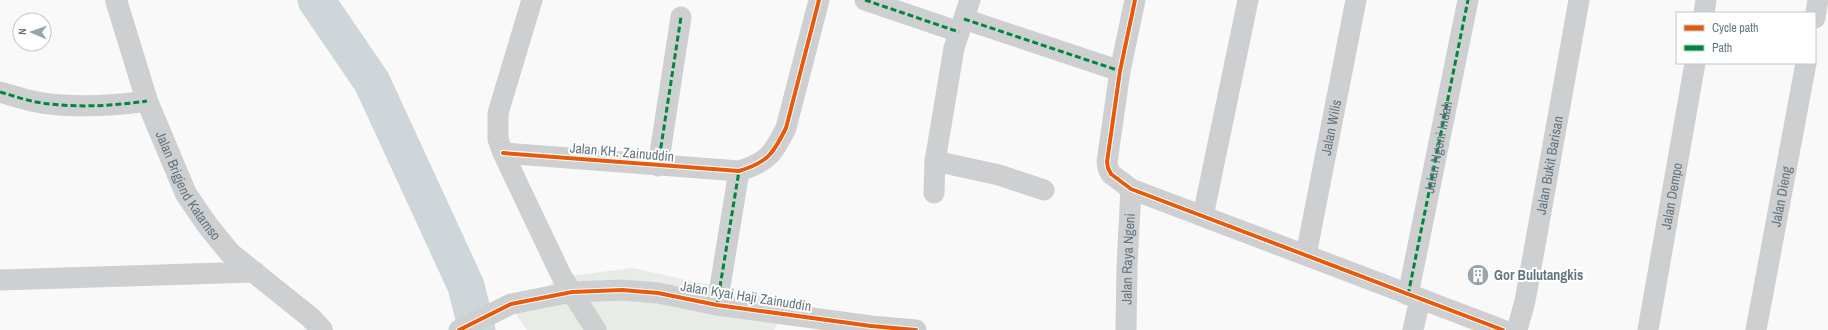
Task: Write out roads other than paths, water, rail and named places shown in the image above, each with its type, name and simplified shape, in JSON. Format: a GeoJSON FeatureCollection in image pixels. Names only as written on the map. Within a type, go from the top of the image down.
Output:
{"type":"FeatureCollection","features":[{"type":"Feature","properties":{"kind":"street","name":"Jalan Brigjend Katamso"},"geometry":{"type":"LineString","coordinates":[[116,0],[147,101],[186,194],[208,226],[230,253],[311,318],[322,330]]}},
{"type":"Feature","properties":{"kind":"street"},"geometry":{"type":"LineString","coordinates":[[532,0],[498,113],[498,138],[502,153],[562,277],[596,330]]}},
{"type":"Feature","properties":{"kind":"street"},"geometry":{"type":"LineString","coordinates":[[717,304],[739,172],[757,165],[768,157],[777,147],[786,128],[819,0]]}},
{"type":"Feature","properties":{"kind":"street"},"geometry":{"type":"LineString","coordinates":[[865,0],[964,17],[1120,71]]}},
{"type":"Feature","properties":{"kind":"street"},"geometry":{"type":"LineString","coordinates":[[1135,0],[1120,71],[1107,162],[1111,174],[1131,189],[1502,330]]}},
{"type":"Feature","properties":{"kind":"street"},"geometry":{"type":"LineString","coordinates":[[1203,216],[1248,0]]}},
{"type":"Feature","properties":{"kind":"street","name":"Jalan Wilis"},"geometry":{"type":"LineString","coordinates":[[1306,255],[1356,0]]}},
{"type":"Feature","properties":{"kind":"street","name":"Jalan Ngeni Indah"},"geometry":{"type":"LineString","coordinates":[[1413,330],[1414,297],[1468,0]]}},
{"type":"Feature","properties":{"kind":"street","name":"Jalan Bukit Barisan"},"geometry":{"type":"LineString","coordinates":[[1518,330],[1525,301],[1579,0]]}},
{"type":"Feature","properties":{"kind":"street"},"geometry":{"type":"LineString","coordinates":[[1704,12],[1706,0]]}},
{"type":"Feature","properties":{"kind":"street"},"geometry":{"type":"LineString","coordinates":[[1816,12],[1818,0]]}},
{"type":"Feature","properties":{"kind":"street"},"geometry":{"type":"LineString","coordinates":[[658,166],[681,16]]}},
{"type":"Feature","properties":{"kind":"street"},"geometry":{"type":"LineString","coordinates":[[934,193],[935,161],[954,48],[964,17]]}},
{"type":"Feature","properties":{"kind":"street","name":"Jalan Dempo"},"geometry":{"type":"LineString","coordinates":[[1648,330],[1695,64]]}},
{"type":"Feature","properties":{"kind":"street","name":"Jalan Dieng"},"geometry":{"type":"LineString","coordinates":[[1756,330],[1806,64]]}},
{"type":"Feature","properties":{"kind":"street"},"geometry":{"type":"LineString","coordinates":[[0,92],[42,103],[84,106],[112,106],[147,101]]}},
{"type":"Feature","properties":{"kind":"street","name":"Jalan KH. Zainuddin"},"geometry":{"type":"LineString","coordinates":[[502,153],[739,172]]}},
{"type":"Feature","properties":{"kind":"street"},"geometry":{"type":"LineString","coordinates":[[935,161],[999,175],[1044,190]]}},
{"type":"Feature","properties":{"kind":"street","name":"Jalan Raya Ngeni"},"geometry":{"type":"LineString","coordinates":[[1126,330],[1127,266],[1131,189]]}},
{"type":"Feature","properties":{"kind":"street"},"geometry":{"type":"LineString","coordinates":[[0,280],[255,272]]}},
{"type":"Feature","properties":{"kind":"street","name":"Jalan Kyai Haji Zainuddin"},"geometry":{"type":"LineString","coordinates":[[459,330],[511,304],[572,292],[638,290],[717,304],[871,326],[916,330]]}},
{"type":"Feature","properties":{"kind":"waterway"},"geometry":{"type":"LineString","coordinates":[[316,0],[372,82],[466,286],[477,330]]}},
{"type":"Feature","properties":{"kind":"place","name":"Gor Bulutangkis"},"geometry":{"type":"Point","coordinates":[1478,275]}}]}
